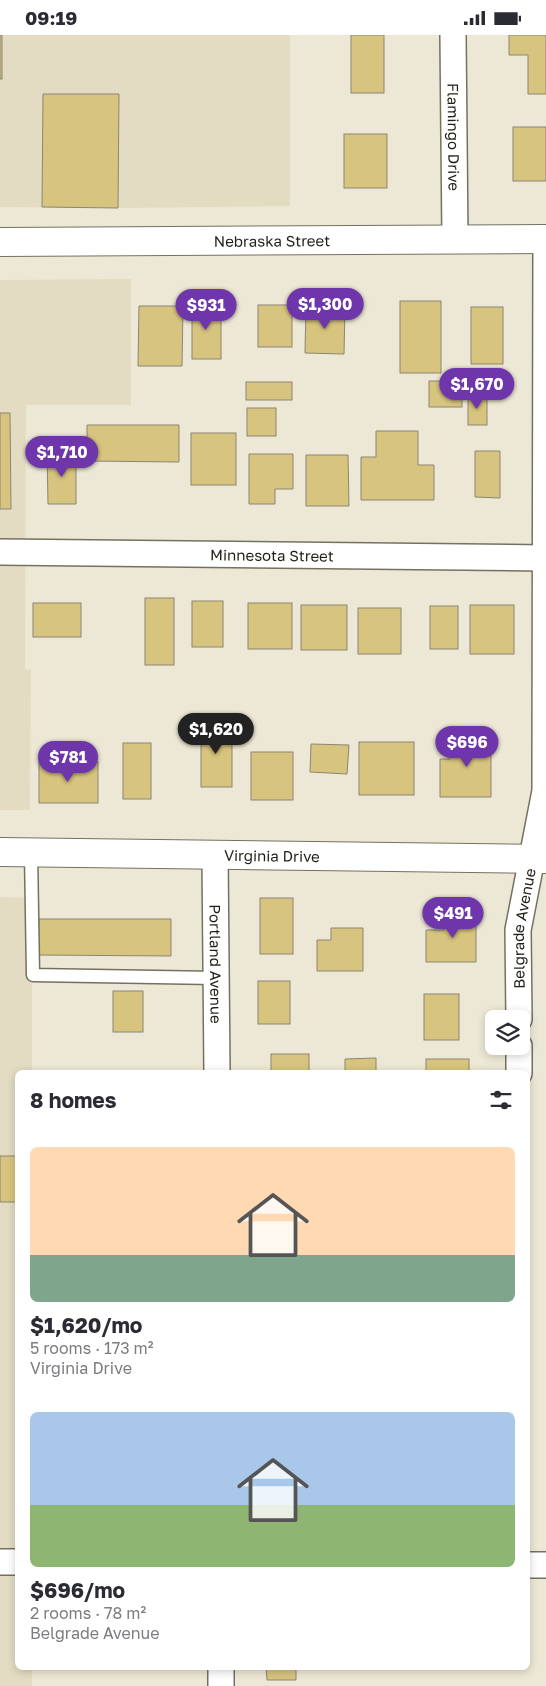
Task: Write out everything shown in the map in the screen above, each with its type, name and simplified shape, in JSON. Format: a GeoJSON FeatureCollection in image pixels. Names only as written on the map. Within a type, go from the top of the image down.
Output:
{"type":"FeatureCollection","features":[{"type":"Feature","properties":{"kind":"street","name":"Flamingo Drive"},"geometry":{"type":"LineString","coordinates":[[453,35],[455,240]]}},
{"type":"Feature","properties":{"kind":"street","name":"Nebraska Street"},"geometry":{"type":"LineString","coordinates":[[0,242],[546,239]]}},
{"type":"Feature","properties":{"kind":"street","name":"Belgrade Avenue"},"geometry":{"type":"LineString","coordinates":[[519,1010],[518,930],[539,859],[545,791],[546,239]]}},
{"type":"Feature","properties":{"kind":"street","name":"Minnesota Street"},"geometry":{"type":"LineString","coordinates":[[0,552],[546,558]]}},
{"type":"Feature","properties":{"kind":"street","name":"Virginia Drive"},"geometry":{"type":"LineString","coordinates":[[0,852],[539,859]]}},
{"type":"Feature","properties":{"kind":"street","name":"Portland Avenue"},"geometry":{"type":"LineString","coordinates":[[215,855],[216,1070]]}},
{"type":"Feature","properties":{"kind":"street"},"geometry":{"type":"LineString","coordinates":[[519,1055],[519,1070]]}},
{"type":"Feature","properties":{"kind":"street"},"geometry":{"type":"LineString","coordinates":[[0,1562],[15,1562]]}},
{"type":"Feature","properties":{"kind":"street"},"geometry":{"type":"LineString","coordinates":[[530,1565],[546,1565]]}},
{"type":"Feature","properties":{"kind":"street"},"geometry":{"type":"LineString","coordinates":[[220,1670],[221,1686]]}},
{"type":"Feature","properties":{"kind":"lane"},"geometry":{"type":"LineString","coordinates":[[31,853],[33,975],[216,978]]}},
{"type":"Feature","properties":{"kind":"shaded area"},"geometry":{"type":"Polygon","coordinates":[[[0,35],[290,35],[290,206],[0,207],[0,35]]]}},
{"type":"Feature","properties":{"kind":"shaded area"},"geometry":{"type":"Polygon","coordinates":[[[131,279],[131,405],[26,405],[25,669],[31,670],[30,810],[0,810],[0,280],[131,279]]]}},
{"type":"Feature","properties":{"kind":"shaded area"},"geometry":{"type":"Polygon","coordinates":[[[0,897],[32,898],[32,1070],[15,1070],[15,1670],[32,1670],[32,1686],[0,1686],[0,897]]]}},
{"type":"Feature","properties":{"kind":"building"},"geometry":{"type":"Polygon","coordinates":[[[0,35],[2,35],[2,79],[0,79],[0,35]]]}},
{"type":"Feature","properties":{"kind":"building"},"geometry":{"type":"Polygon","coordinates":[[[351,35],[384,35],[384,93],[351,93],[351,35]]]}},
{"type":"Feature","properties":{"kind":"building"},"geometry":{"type":"Polygon","coordinates":[[[509,35],[546,35],[546,94],[528,94],[528,55],[509,55],[509,35]]]}},
{"type":"Feature","properties":{"kind":"building"},"geometry":{"type":"Polygon","coordinates":[[[43,94],[119,94],[118,208],[42,207],[43,94]]]}},
{"type":"Feature","properties":{"kind":"building"},"geometry":{"type":"Polygon","coordinates":[[[513,127],[546,127],[546,181],[513,181],[513,127]]]}},
{"type":"Feature","properties":{"kind":"building"},"geometry":{"type":"Polygon","coordinates":[[[344,134],[387,134],[387,188],[344,188],[344,134]]]}},
{"type":"Feature","properties":{"kind":"building"},"geometry":{"type":"Polygon","coordinates":[[[400,301],[441,301],[441,373],[400,373],[400,301]]]}},
{"type":"Feature","properties":{"kind":"building"},"geometry":{"type":"Polygon","coordinates":[[[192,304],[221,304],[221,359],[192,359],[192,304]]]}},
{"type":"Feature","properties":{"kind":"building"},"geometry":{"type":"Polygon","coordinates":[[[258,305],[292,305],[292,347],[258,347],[258,305]]]}},
{"type":"Feature","properties":{"kind":"building"},"geometry":{"type":"Polygon","coordinates":[[[139,306],[183,306],[182,366],[138,366],[139,306]]]}},
{"type":"Feature","properties":{"kind":"building"},"geometry":{"type":"Polygon","coordinates":[[[306,306],[345,307],[344,354],[305,353],[306,306]]]}},
{"type":"Feature","properties":{"kind":"building"},"geometry":{"type":"Polygon","coordinates":[[[471,307],[503,307],[503,364],[471,364],[471,307]]]}},
{"type":"Feature","properties":{"kind":"building"},"geometry":{"type":"Polygon","coordinates":[[[429,381],[462,381],[462,407],[429,407],[429,381]]]}},
{"type":"Feature","properties":{"kind":"building"},"geometry":{"type":"Polygon","coordinates":[[[246,382],[292,382],[292,400],[246,400],[246,382]]]}},
{"type":"Feature","properties":{"kind":"building"},"geometry":{"type":"Polygon","coordinates":[[[468,394],[487,394],[487,425],[468,425],[468,394]]]}},
{"type":"Feature","properties":{"kind":"building"},"geometry":{"type":"Polygon","coordinates":[[[247,408],[276,408],[276,436],[247,436],[247,408]]]}},
{"type":"Feature","properties":{"kind":"building"},"geometry":{"type":"Polygon","coordinates":[[[0,413],[10,413],[11,509],[0,509],[0,413]]]}},
{"type":"Feature","properties":{"kind":"building"},"geometry":{"type":"Polygon","coordinates":[[[87,425],[179,425],[179,462],[87,461],[87,425]]]}},
{"type":"Feature","properties":{"kind":"building"},"geometry":{"type":"Polygon","coordinates":[[[376,431],[418,431],[418,465],[434,465],[434,500],[361,500],[361,457],[376,457],[376,431]]]}},
{"type":"Feature","properties":{"kind":"building"},"geometry":{"type":"Polygon","coordinates":[[[191,433],[236,433],[236,485],[191,485],[191,433]]]}},
{"type":"Feature","properties":{"kind":"building"},"geometry":{"type":"Polygon","coordinates":[[[475,451],[500,451],[500,498],[475,497],[475,451]]]}},
{"type":"Feature","properties":{"kind":"building"},"geometry":{"type":"Polygon","coordinates":[[[47,453],[76,453],[76,504],[48,504],[47,453]]]}},
{"type":"Feature","properties":{"kind":"building"},"geometry":{"type":"Polygon","coordinates":[[[249,454],[293,454],[293,489],[275,489],[275,504],[249,504],[249,454]]]}},
{"type":"Feature","properties":{"kind":"building"},"geometry":{"type":"Polygon","coordinates":[[[306,455],[348,455],[349,506],[306,506],[306,455]]]}},
{"type":"Feature","properties":{"kind":"building"},"geometry":{"type":"Polygon","coordinates":[[[145,598],[174,598],[174,665],[145,665],[145,598]]]}},
{"type":"Feature","properties":{"kind":"building"},"geometry":{"type":"Polygon","coordinates":[[[192,601],[223,601],[223,647],[192,647],[192,601]]]}},
{"type":"Feature","properties":{"kind":"building"},"geometry":{"type":"Polygon","coordinates":[[[33,603],[81,603],[81,637],[33,637],[33,603]]]}},
{"type":"Feature","properties":{"kind":"building"},"geometry":{"type":"Polygon","coordinates":[[[248,603],[292,603],[292,649],[248,649],[248,603]]]}},
{"type":"Feature","properties":{"kind":"building"},"geometry":{"type":"Polygon","coordinates":[[[301,605],[347,605],[347,650],[301,650],[301,605]]]}},
{"type":"Feature","properties":{"kind":"building"},"geometry":{"type":"Polygon","coordinates":[[[470,605],[514,605],[514,654],[470,654],[470,605]]]}},
{"type":"Feature","properties":{"kind":"building"},"geometry":{"type":"Polygon","coordinates":[[[430,606],[458,606],[458,649],[430,649],[430,606]]]}},
{"type":"Feature","properties":{"kind":"building"},"geometry":{"type":"Polygon","coordinates":[[[358,608],[401,608],[401,654],[358,654],[358,608]]]}},
{"type":"Feature","properties":{"kind":"building"},"geometry":{"type":"Polygon","coordinates":[[[201,724],[232,724],[232,787],[201,787],[201,724]]]}},
{"type":"Feature","properties":{"kind":"building"},"geometry":{"type":"Polygon","coordinates":[[[450,736],[491,736],[491,797],[440,797],[440,759],[450,759],[450,736]]]}},
{"type":"Feature","properties":{"kind":"building"},"geometry":{"type":"Polygon","coordinates":[[[359,742],[414,742],[414,795],[359,795],[359,742]]]}},
{"type":"Feature","properties":{"kind":"building"},"geometry":{"type":"Polygon","coordinates":[[[123,743],[151,743],[151,799],[123,799],[123,743]]]}},
{"type":"Feature","properties":{"kind":"building"},"geometry":{"type":"Polygon","coordinates":[[[311,744],[349,745],[347,774],[310,772],[311,744]]]}},
{"type":"Feature","properties":{"kind":"building"},"geometry":{"type":"Polygon","coordinates":[[[251,752],[293,752],[293,800],[251,800],[251,752]]]}},
{"type":"Feature","properties":{"kind":"building"},"geometry":{"type":"Polygon","coordinates":[[[39,762],[98,762],[98,803],[39,803],[39,762]]]}},
{"type":"Feature","properties":{"kind":"building"},"geometry":{"type":"Polygon","coordinates":[[[260,898],[293,898],[293,954],[260,954],[260,898]]]}},
{"type":"Feature","properties":{"kind":"building"},"geometry":{"type":"Polygon","coordinates":[[[444,911],[476,911],[476,962],[426,962],[426,930],[444,930],[444,911]]]}},
{"type":"Feature","properties":{"kind":"building"},"geometry":{"type":"Polygon","coordinates":[[[39,919],[171,919],[171,956],[38,955],[39,919]]]}},
{"type":"Feature","properties":{"kind":"building"},"geometry":{"type":"Polygon","coordinates":[[[331,928],[363,928],[363,971],[317,971],[317,940],[331,940],[331,928]]]}},
{"type":"Feature","properties":{"kind":"building"},"geometry":{"type":"Polygon","coordinates":[[[258,981],[290,981],[290,1024],[258,1024],[258,981]]]}},
{"type":"Feature","properties":{"kind":"building"},"geometry":{"type":"Polygon","coordinates":[[[113,991],[143,991],[143,1032],[113,1032],[113,991]]]}},
{"type":"Feature","properties":{"kind":"building"},"geometry":{"type":"Polygon","coordinates":[[[424,994],[459,994],[459,1040],[424,1040],[424,994]]]}},
{"type":"Feature","properties":{"kind":"building"},"geometry":{"type":"Polygon","coordinates":[[[271,1054],[309,1054],[309,1070],[271,1070],[271,1054]]]}},
{"type":"Feature","properties":{"kind":"building"},"geometry":{"type":"Polygon","coordinates":[[[376,1058],[376,1070],[345,1070],[345,1059],[376,1058]]]}},
{"type":"Feature","properties":{"kind":"building"},"geometry":{"type":"Polygon","coordinates":[[[426,1059],[469,1059],[469,1070],[426,1070],[426,1059]]]}},
{"type":"Feature","properties":{"kind":"building"},"geometry":{"type":"Polygon","coordinates":[[[0,1156],[15,1156],[15,1202],[0,1202],[0,1156]]]}},
{"type":"Feature","properties":{"kind":"building"},"geometry":{"type":"Polygon","coordinates":[[[266,1670],[296,1670],[296,1680],[267,1680],[266,1670]]]}}]}
